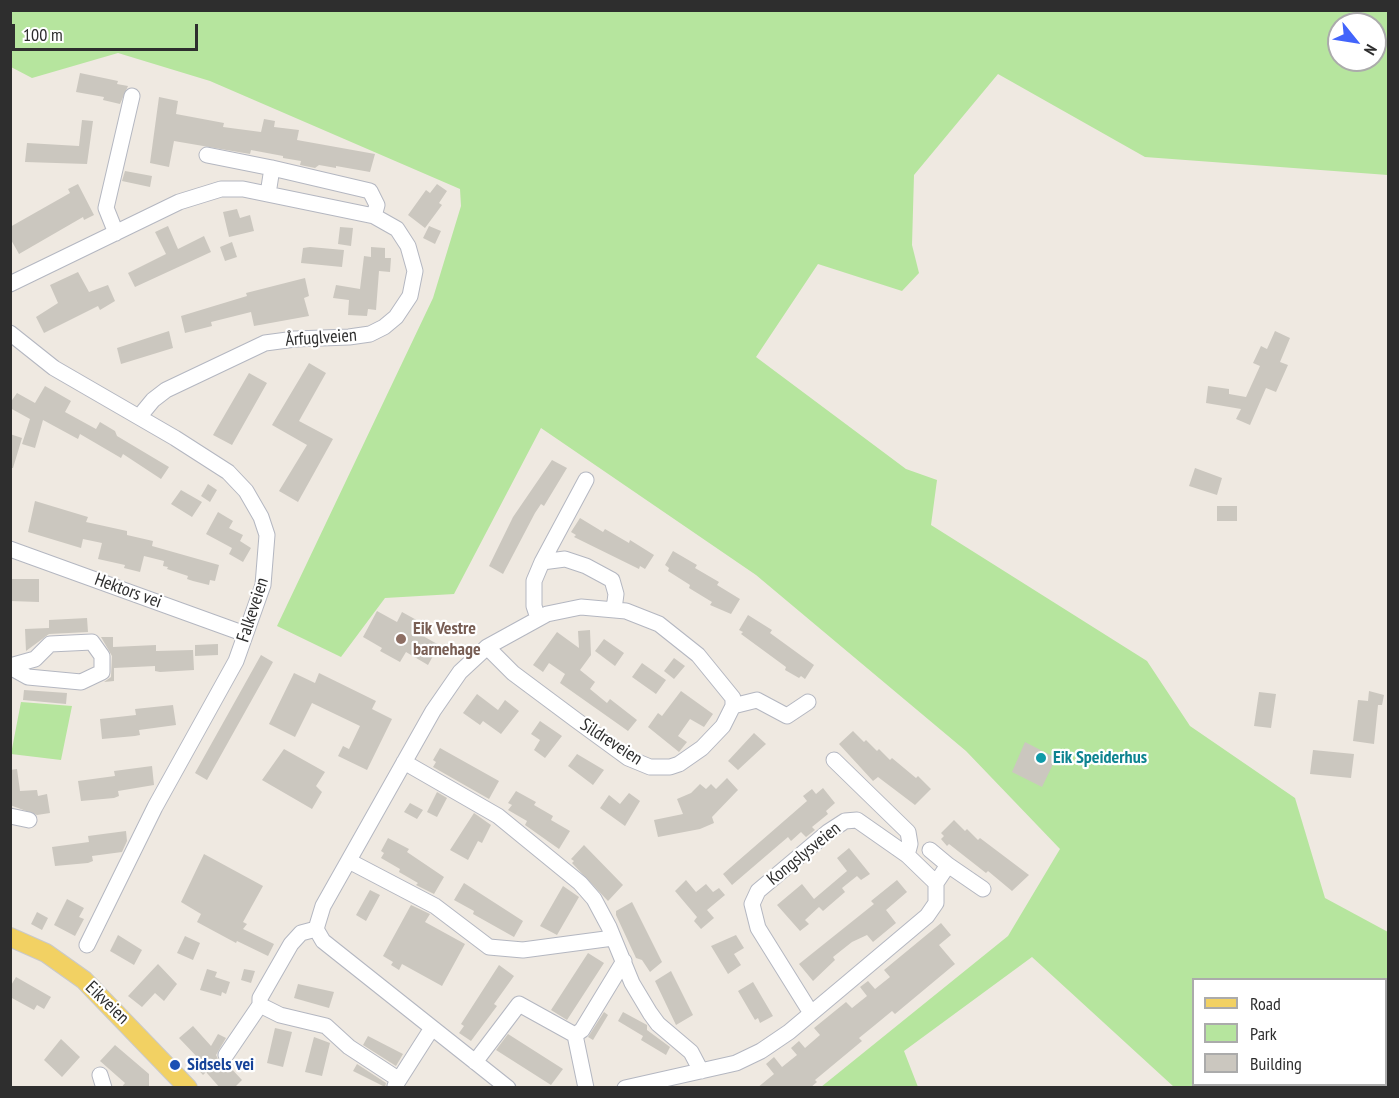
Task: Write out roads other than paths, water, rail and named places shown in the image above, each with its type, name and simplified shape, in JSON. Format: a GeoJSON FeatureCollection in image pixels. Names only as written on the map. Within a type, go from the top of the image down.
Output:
{"type":"FeatureCollection","features":[{"type":"Feature","properties":{"kind":"main road","name":"Eikveien"},"geometry":{"type":"LineString","coordinates":[[10,937],[46,953],[84,980],[186,1087]]}},
{"type":"Feature","properties":{"kind":"street"},"geometry":{"type":"LineString","coordinates":[[116,233],[106,208],[132,96]]}},
{"type":"Feature","properties":{"kind":"street"},"geometry":{"type":"LineString","coordinates":[[207,155],[370,191],[377,205],[375,216]]}},
{"type":"Feature","properties":{"kind":"street"},"geometry":{"type":"LineString","coordinates":[[268,194],[272,168]]}},
{"type":"Feature","properties":{"kind":"street","name":"Årfuglveien"},"geometry":{"type":"LineString","coordinates":[[10,284],[179,202],[212,191],[243,189],[375,216],[397,230],[408,246],[414,261],[414,280],[410,296],[396,317],[370,334],[295,339],[265,344],[247,350],[166,390],[139,417]]}},
{"type":"Feature","properties":{"kind":"street","name":"Falkeveien"},"geometry":{"type":"LineString","coordinates":[[10,333],[54,368],[228,472],[246,491],[261,517],[267,535],[266,573],[236,661],[155,807],[87,945]]}},
{"type":"Feature","properties":{"kind":"street"},"geometry":{"type":"LineString","coordinates":[[538,618],[534,606],[534,581],[586,480]]}},
{"type":"Feature","properties":{"kind":"street","name":"Hektors vei"},"geometry":{"type":"LineString","coordinates":[[10,549],[245,634]]}},
{"type":"Feature","properties":{"kind":"street"},"geometry":{"type":"LineString","coordinates":[[542,562],[565,560],[586,566],[612,580],[616,594],[614,609]]}},
{"type":"Feature","properties":{"kind":"street"},"geometry":{"type":"LineString","coordinates":[[508,1088],[322,941],[316,929],[323,906],[439,702],[460,672],[487,647],[538,618],[556,611],[581,607],[614,609],[659,624],[682,640],[728,688],[733,698],[733,706],[757,700],[788,716],[808,702]]}},
{"type":"Feature","properties":{"kind":"street"},"geometry":{"type":"LineString","coordinates":[[92,642],[99,648],[102,656],[102,672],[81,682],[28,677],[10,666],[35,659],[50,644],[92,642]]}},
{"type":"Feature","properties":{"kind":"street","name":"Sildreveien"},"geometry":{"type":"LineString","coordinates":[[487,647],[513,673],[627,758],[650,767],[670,767],[679,764],[702,748],[723,726],[733,706]]}},
{"type":"Feature","properties":{"kind":"street"},"geometry":{"type":"LineString","coordinates":[[834,760],[908,832],[910,844],[907,855]]}},
{"type":"Feature","properties":{"kind":"street"},"geometry":{"type":"LineString","coordinates":[[404,762],[498,816],[580,883],[594,899],[632,983],[650,1014],[658,1024],[691,1052],[701,1071]]}},
{"type":"Feature","properties":{"kind":"street"},"geometry":{"type":"LineString","coordinates":[[10,816],[29,820]]}},
{"type":"Feature","properties":{"kind":"street","name":"Kongslysveien"},"geometry":{"type":"LineString","coordinates":[[811,1013],[758,928],[752,911],[754,897],[769,881],[828,832],[852,819],[865,823],[907,855],[936,882]]}},
{"type":"Feature","properties":{"kind":"street"},"geometry":{"type":"LineString","coordinates":[[930,850],[983,889]]}},
{"type":"Feature","properties":{"kind":"street"},"geometry":{"type":"LineString","coordinates":[[349,861],[435,906],[489,947],[523,950],[613,938]]}},
{"type":"Feature","properties":{"kind":"street"},"geometry":{"type":"LineString","coordinates":[[625,1088],[736,1063],[761,1051],[811,1013],[927,916],[936,903],[936,882],[948,865]]}},
{"type":"Feature","properties":{"kind":"street"},"geometry":{"type":"LineString","coordinates":[[226,1055],[260,1005],[260,998],[291,944],[301,933],[316,929]]}},
{"type":"Feature","properties":{"kind":"street"},"geometry":{"type":"LineString","coordinates":[[575,1035],[582,1030],[624,961]]}},
{"type":"Feature","properties":{"kind":"street"},"geometry":{"type":"LineString","coordinates":[[476,1062],[519,1004],[575,1035],[586,1088]]}},
{"type":"Feature","properties":{"kind":"street"},"geometry":{"type":"LineString","coordinates":[[260,1005],[269,1011],[326,1026],[348,1047],[397,1083],[432,1028]]}},
{"type":"Feature","properties":{"kind":"place","name":"Eik Vestre barnehage"},"geometry":{"type":"Point","coordinates":[401,639]}},
{"type":"Feature","properties":{"kind":"place","name":"Eik Speiderhus"},"geometry":{"type":"Point","coordinates":[1041,758]}},
{"type":"Feature","properties":{"kind":"place","name":"Sidsels vei"},"geometry":{"type":"Point","coordinates":[175,1065]}}]}
